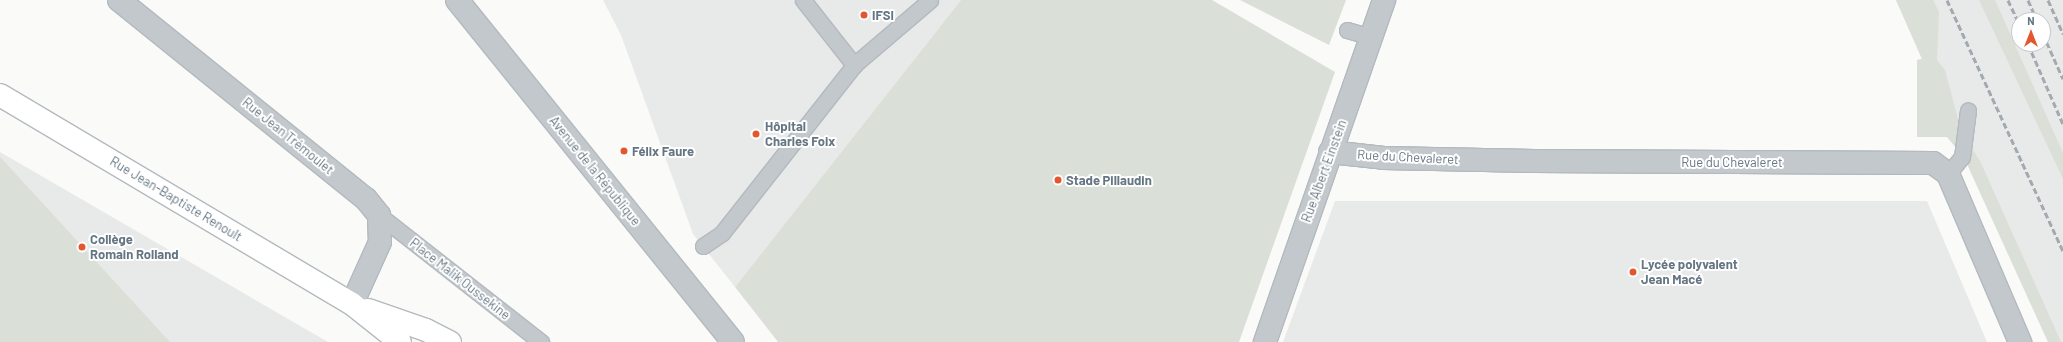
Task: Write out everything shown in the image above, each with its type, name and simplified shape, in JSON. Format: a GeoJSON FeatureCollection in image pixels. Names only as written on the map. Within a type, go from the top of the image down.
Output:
{"type":"FeatureCollection","features":[{"type":"Feature","properties":{"kind":"main road","name":"Rue Jean-Baptiste Renoult"},"geometry":{"type":"LineString","coordinates":[[0,95],[352,304],[400,342]]}},
{"type":"Feature","properties":{"kind":"main road","name":"Rue Jean-Baptiste Renoult"},"geometry":{"type":"LineString","coordinates":[[352,304],[426,330],[450,342]]}},
{"type":"Feature","properties":{"kind":"street","name":"Rue Jean Trémoulet"},"geometry":{"type":"LineString","coordinates":[[119,0],[366,199],[379,215]]}},
{"type":"Feature","properties":{"kind":"street","name":"Avenue de la République"},"geometry":{"type":"LineString","coordinates":[[457,0],[733,342]]}},
{"type":"Feature","properties":{"kind":"street","name":"Rue Albert Einstein"},"geometry":{"type":"LineString","coordinates":[[1265,342],[1384,0]]}},
{"type":"Feature","properties":{"kind":"street","name":"Rue du Chevaleret"},"geometry":{"type":"LineString","coordinates":[[1330,152],[1384,158],[1526,161],[1919,162],[1933,163],[1948,174]]}},
{"type":"Feature","properties":{"kind":"street"},"geometry":{"type":"LineString","coordinates":[[1948,174],[2020,342]]}},
{"type":"Feature","properties":{"kind":"street"},"geometry":{"type":"LineString","coordinates":[[352,304],[380,242],[379,215]]}},
{"type":"Feature","properties":{"kind":"lane"},"geometry":{"type":"LineString","coordinates":[[803,0],[854,65]]}},
{"type":"Feature","properties":{"kind":"lane"},"geometry":{"type":"LineString","coordinates":[[703,246],[722,233],[854,65],[930,0]]}},
{"type":"Feature","properties":{"kind":"lane"},"geometry":{"type":"LineString","coordinates":[[1347,30],[1371,37]]}},
{"type":"Feature","properties":{"kind":"lane"},"geometry":{"type":"LineString","coordinates":[[1948,174],[1962,157],[1968,110]]}},
{"type":"Feature","properties":{"kind":"lane","name":"Place Malik Oussekine"},"geometry":{"type":"LineString","coordinates":[[379,215],[541,342]]}},
{"type":"Feature","properties":{"kind":"shaded area","name":"Hôpital Charles Foix"},"geometry":{"type":"Polygon","coordinates":[[[603,0],[961,0],[735,287],[693,234],[621,35],[603,0]]]}},
{"type":"Feature","properties":{"kind":"shaded area","name":"Stade Pillaudin"},"geometry":{"type":"Polygon","coordinates":[[[961,0],[1212,0],[1335,72],[1239,342],[778,342],[735,287],[961,0]]]}},
{"type":"Feature","properties":{"kind":"shaded area"},"geometry":{"type":"Polygon","coordinates":[[[1240,0],[1346,0],[1329,45],[1240,0]]]}},
{"type":"Feature","properties":{"kind":"shaded area"},"geometry":{"type":"Polygon","coordinates":[[[1896,0],[2063,0],[2063,342],[2048,342],[1967,164],[1958,150],[1947,137],[1917,137],[1917,60],[1922,59],[1896,0]]]}},
{"type":"Feature","properties":{"kind":"shaded area"},"geometry":{"type":"Polygon","coordinates":[[[1896,0],[1933,0],[1939,12],[1937,60],[1945,70],[1961,130],[1981,163],[2061,342],[2048,342],[1967,164],[1958,150],[1947,137],[1917,137],[1917,60],[1922,59],[1896,0]]]}},
{"type":"Feature","properties":{"kind":"shaded area"},"geometry":{"type":"Polygon","coordinates":[[[1979,0],[1995,0],[2011,36],[2011,52],[2018,52],[2063,153],[2063,179],[1979,0]]]}},
{"type":"Feature","properties":{"kind":"shaded area","name":"Collège Romain Rolland"},"geometry":{"type":"Polygon","coordinates":[[[0,152],[328,342],[0,342],[0,152]]]}},
{"type":"Feature","properties":{"kind":"shaded area"},"geometry":{"type":"Polygon","coordinates":[[[0,157],[2,159],[170,342],[0,342],[0,157]]]}},
{"type":"Feature","properties":{"kind":"shaded area","name":"Lycée polyvalent Jean Macé"},"geometry":{"type":"Polygon","coordinates":[[[1335,201],[1927,201],[1987,342],[1283,342],[1335,201]]]}},
{"type":"Feature","properties":{"kind":"railway"},"geometry":{"type":"LineString","coordinates":[[1947,0],[2063,251]]}},
{"type":"Feature","properties":{"kind":"railway"},"geometry":{"type":"LineString","coordinates":[[2008,0],[2014,12]]}},
{"type":"Feature","properties":{"kind":"railway"},"geometry":{"type":"LineString","coordinates":[[2028,0],[2033,12]]}},
{"type":"Feature","properties":{"kind":"railway"},"geometry":{"type":"LineString","coordinates":[[2048,0],[2063,34]]}},
{"type":"Feature","properties":{"kind":"railway"},"geometry":{"type":"LineString","coordinates":[[2032,52],[2063,124]]}},
{"type":"Feature","properties":{"kind":"railway"},"geometry":{"type":"LineString","coordinates":[[2051,52],[2063,79]]}},
{"type":"Feature","properties":{"kind":"place","name":"IFSI"},"geometry":{"type":"Point","coordinates":[864,15]}},
{"type":"Feature","properties":{"kind":"place","name":"Hôpital Charles Foix"},"geometry":{"type":"Point","coordinates":[756,134]}},
{"type":"Feature","properties":{"kind":"place","name":"Félix Faure"},"geometry":{"type":"Point","coordinates":[624,151]}},
{"type":"Feature","properties":{"kind":"place","name":"Stade Pillaudin"},"geometry":{"type":"Point","coordinates":[1058,180]}},
{"type":"Feature","properties":{"kind":"place","name":"Collège Romain Rolland"},"geometry":{"type":"Point","coordinates":[82,247]}},
{"type":"Feature","properties":{"kind":"place","name":"Lycée polyvalent Jean Macé"},"geometry":{"type":"Point","coordinates":[1633,272]}}]}
